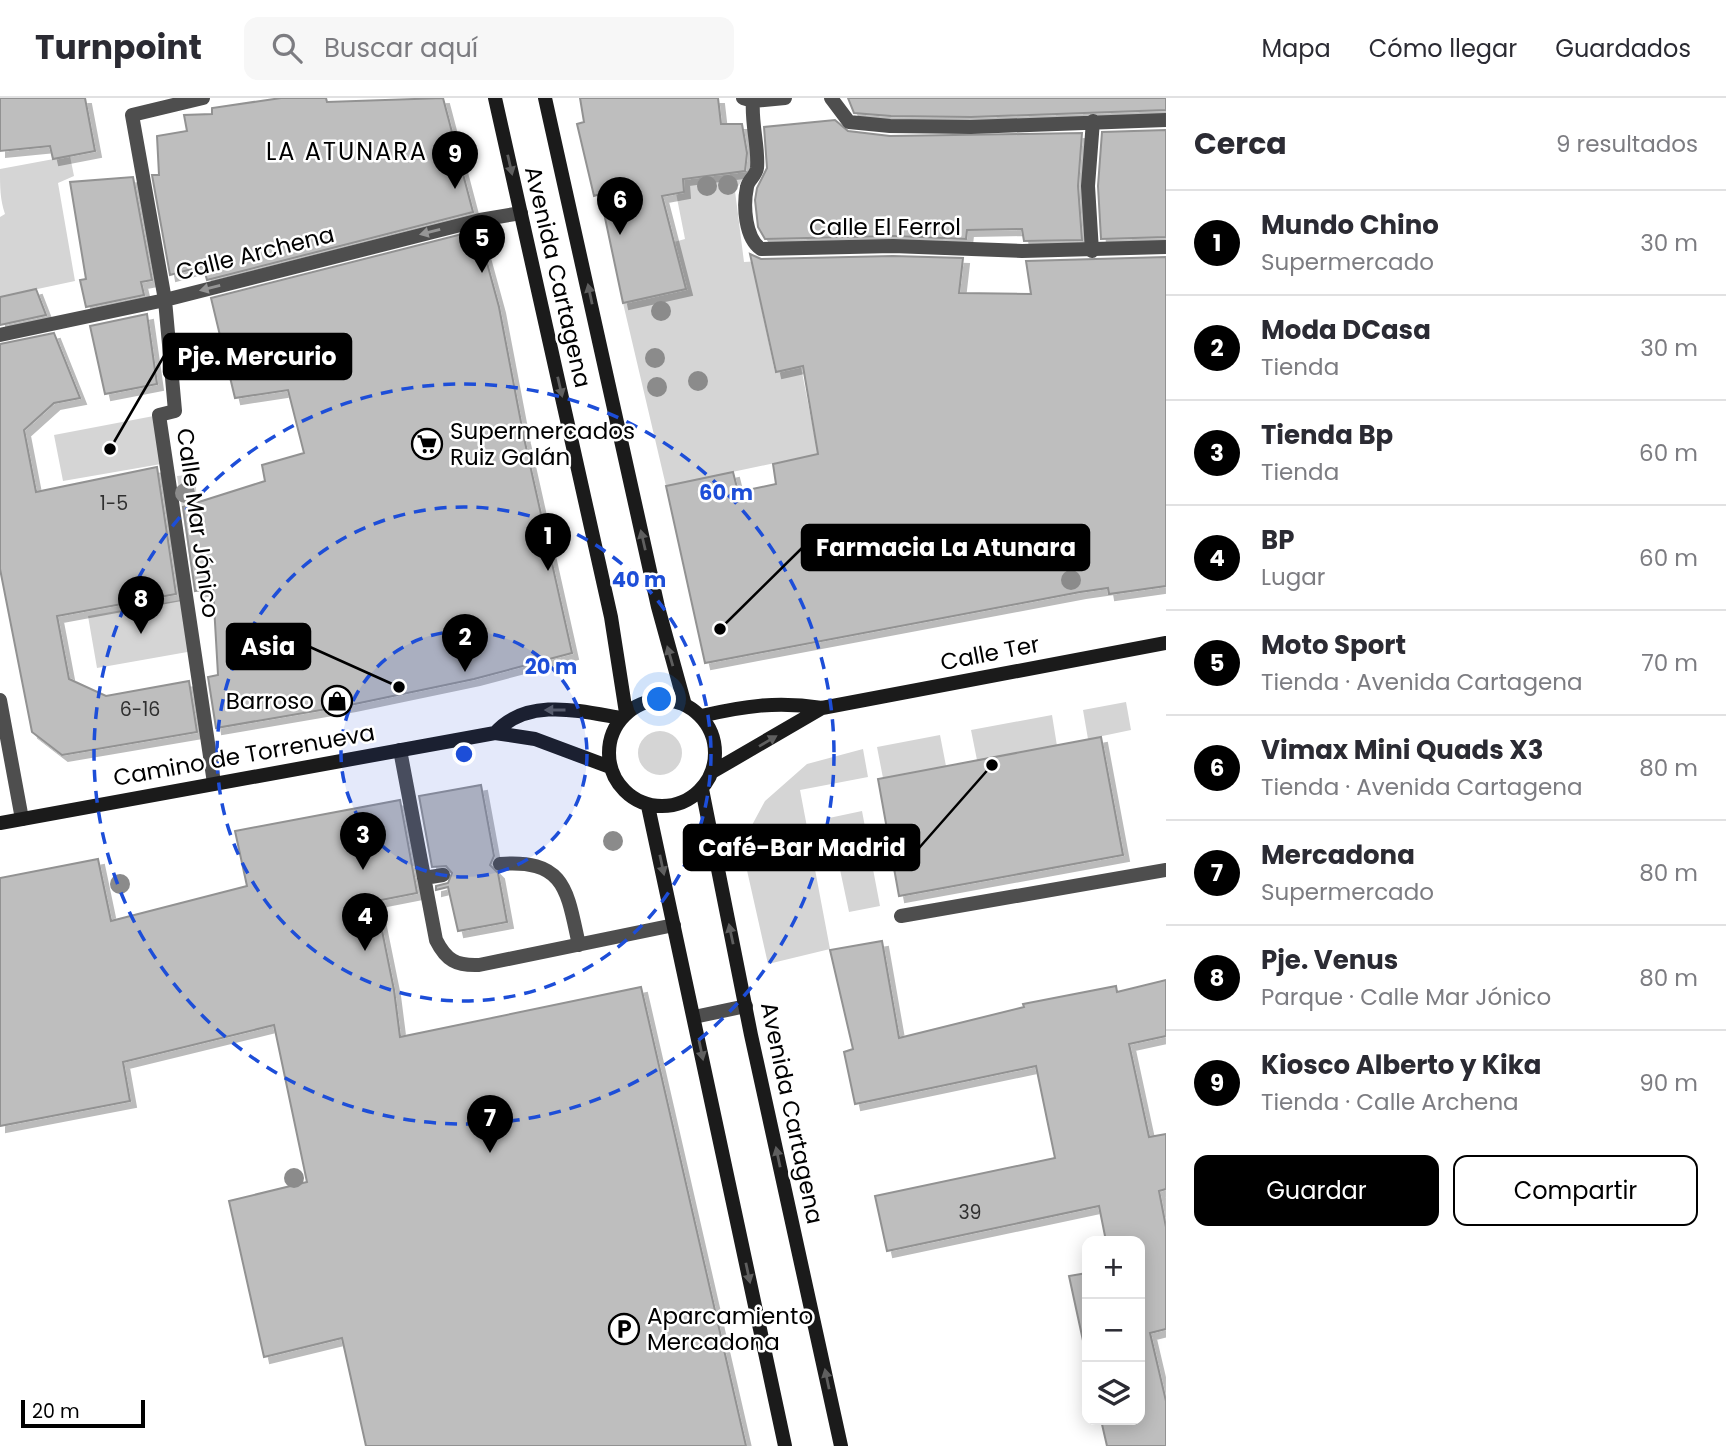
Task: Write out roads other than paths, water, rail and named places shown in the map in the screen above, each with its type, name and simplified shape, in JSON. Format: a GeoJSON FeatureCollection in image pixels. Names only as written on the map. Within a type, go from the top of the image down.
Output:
{"type":"FeatureCollection","features":[{"type":"Feature","properties":{"kind":"main road","name":"Avenida Cartagena"},"geometry":{"type":"LineString","coordinates":[[495,98],[611,617],[624,715]]}},
{"type":"Feature","properties":{"kind":"main road","name":"Avenida Cartagena"},"geometry":{"type":"LineString","coordinates":[[545,98],[658,607],[685,705]]}},
{"type":"Feature","properties":{"kind":"main road","name":"Calle Ter"},"geometry":{"type":"LineString","coordinates":[[712,772],[821,708],[1166,643]]}},
{"type":"Feature","properties":{"kind":"main road"},"geometry":{"type":"LineString","coordinates":[[655,700],[685,705],[701,716],[714,743],[712,772],[702,789],[677,805],[648,806],[626,793],[610,767],[608,750],[612,732],[624,715],[655,700]]}},
{"type":"Feature","properties":{"kind":"main road","name":"Calle Ter"},"geometry":{"type":"LineString","coordinates":[[701,716],[736,708],[785,702],[821,708]]}},
{"type":"Feature","properties":{"kind":"main road","name":"Camino de Torrenueva"},"geometry":{"type":"LineString","coordinates":[[495,733],[512,717],[536,711],[566,710],[624,715]]}},
{"type":"Feature","properties":{"kind":"main road","name":"Camino de Torrenueva"},"geometry":{"type":"LineString","coordinates":[[0,823],[495,733],[535,739],[610,767]]}},
{"type":"Feature","properties":{"kind":"main road","name":"Avenida Cartagena"},"geometry":{"type":"LineString","coordinates":[[702,789],[841,1446]]}},
{"type":"Feature","properties":{"kind":"main road"},"geometry":{"type":"LineString","coordinates":[[648,806],[785,1446]]}},
{"type":"Feature","properties":{"kind":"street","name":"Calle Mar Jónico"},"geometry":{"type":"LineString","coordinates":[[203,98],[132,115],[165,300],[175,411],[159,415],[214,783]]}},
{"type":"Feature","properties":{"kind":"street"},"geometry":{"type":"LineString","coordinates":[[748,100],[785,98]]}},
{"type":"Feature","properties":{"kind":"street"},"geometry":{"type":"LineString","coordinates":[[831,98],[843,116],[859,124],[971,127],[1166,120]]}},
{"type":"Feature","properties":{"kind":"street","name":"Calle El Ferrol"},"geometry":{"type":"LineString","coordinates":[[748,100],[757,167],[747,184],[748,228],[755,245],[772,250],[893,246],[1092,251],[1166,247]]}},
{"type":"Feature","properties":{"kind":"street"},"geometry":{"type":"LineString","coordinates":[[1092,251],[1088,186],[1093,121]]}},
{"type":"Feature","properties":{"kind":"street","name":"Calle Archena"},"geometry":{"type":"LineString","coordinates":[[0,335],[165,300],[521,212]]}},
{"type":"Feature","properties":{"kind":"street"},"geometry":{"type":"LineString","coordinates":[[0,700],[22,819]]}},
{"type":"Feature","properties":{"kind":"street"},"geometry":{"type":"LineString","coordinates":[[400,750],[436,940],[443,954],[453,962],[479,965],[674,925]]}},
{"type":"Feature","properties":{"kind":"street"},"geometry":{"type":"LineString","coordinates":[[500,864],[525,862],[543,866],[556,876],[570,906],[579,945]]}},
{"type":"Feature","properties":{"kind":"street"},"geometry":{"type":"LineString","coordinates":[[901,916],[1166,870]]}},
{"type":"Feature","properties":{"kind":"street"},"geometry":{"type":"LineString","coordinates":[[424,878],[443,875]]}},
{"type":"Feature","properties":{"kind":"street"},"geometry":{"type":"LineString","coordinates":[[694,1017],[746,1006]]}},
{"type":"Feature","properties":{"kind":"place","name":"Kiosco Alberto y Kika"},"geometry":{"type":"Point","coordinates":[455,189]}},
{"type":"Feature","properties":{"kind":"place","name":"Vimax Mini Quads X3"},"geometry":{"type":"Point","coordinates":[620,235]}},
{"type":"Feature","properties":{"kind":"place","name":"Moto Sport"},"geometry":{"type":"Point","coordinates":[482,273]}},
{"type":"Feature","properties":{"kind":"place","name":"Supermercados Ruiz Galán"},"geometry":{"type":"Point","coordinates":[427,444]}},
{"type":"Feature","properties":{"kind":"place","name":"Pje. Mercurio"},"geometry":{"type":"Point","coordinates":[110,449]}},
{"type":"Feature","properties":{"kind":"place","name":"Mundo Chino"},"geometry":{"type":"Point","coordinates":[548,571]}},
{"type":"Feature","properties":{"kind":"place","name":"Farmacia La Atunara"},"geometry":{"type":"Point","coordinates":[720,629]}},
{"type":"Feature","properties":{"kind":"place","name":"Pje. Venus"},"geometry":{"type":"Point","coordinates":[141,634]}},
{"type":"Feature","properties":{"kind":"place","name":"Moda DCasa"},"geometry":{"type":"Point","coordinates":[465,672]}},
{"type":"Feature","properties":{"kind":"place","name":"Asia"},"geometry":{"type":"Point","coordinates":[399,687]}},
{"type":"Feature","properties":{"kind":"place","name":"Barroso"},"geometry":{"type":"Point","coordinates":[337,701]}},
{"type":"Feature","properties":{"kind":"place","name":"Café-Bar Madrid"},"geometry":{"type":"Point","coordinates":[992,765]}},
{"type":"Feature","properties":{"kind":"place","name":"Tienda Bp"},"geometry":{"type":"Point","coordinates":[363,870]}},
{"type":"Feature","properties":{"kind":"place","name":"BP"},"geometry":{"type":"Point","coordinates":[365,951]}},
{"type":"Feature","properties":{"kind":"place","name":"Mercadona"},"geometry":{"type":"Point","coordinates":[490,1153]}},
{"type":"Feature","properties":{"kind":"place","name":"Aparcamiento Mercadona"},"geometry":{"type":"Point","coordinates":[624,1329]}},
{"type":"Feature","properties":{"kind":"district","name":"LA ATUNARA"},"geometry":{"type":"Point","coordinates":[347,151]}}]}
